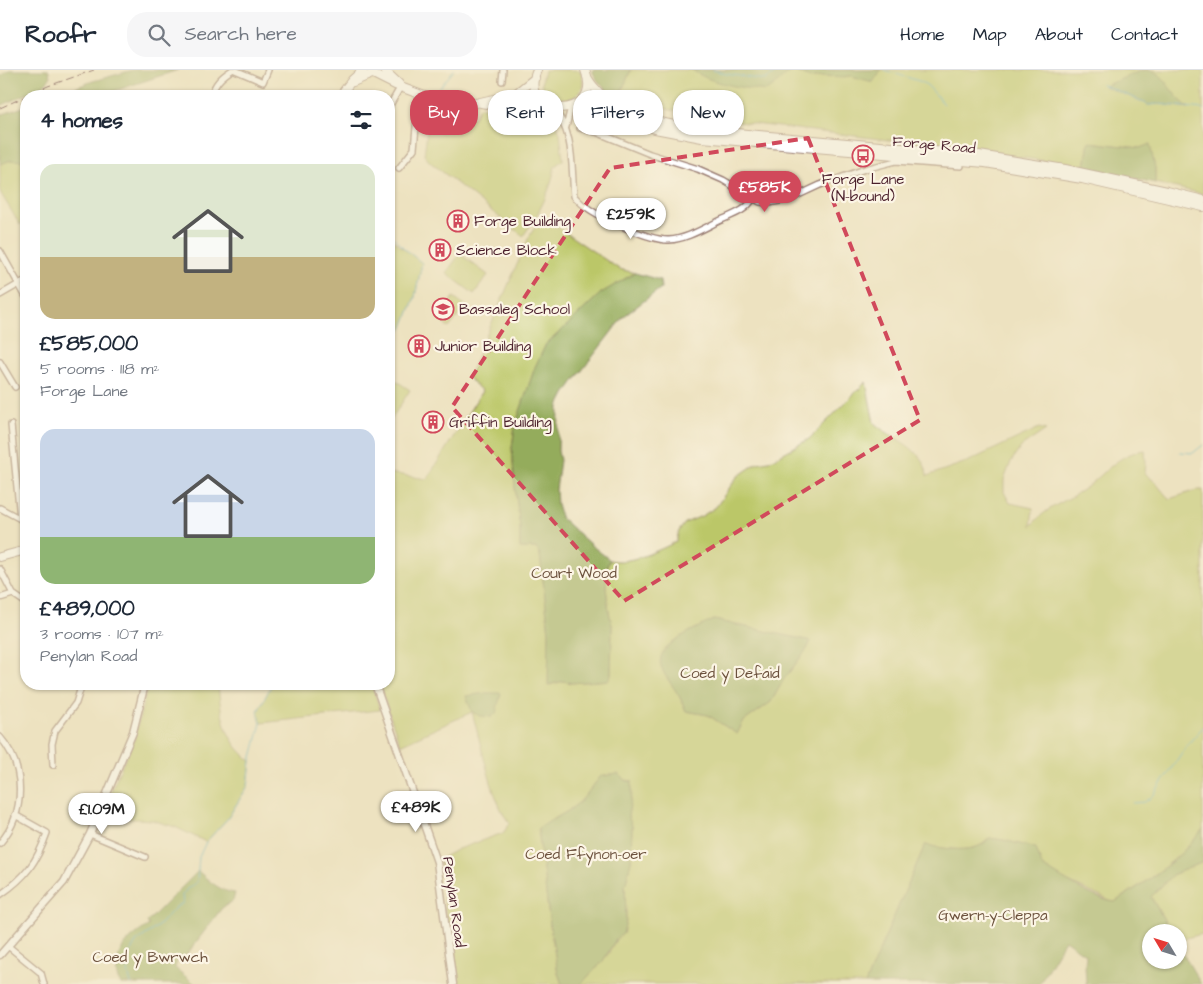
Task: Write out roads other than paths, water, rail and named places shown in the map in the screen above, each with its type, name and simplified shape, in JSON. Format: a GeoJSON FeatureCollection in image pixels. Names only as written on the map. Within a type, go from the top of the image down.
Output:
{"type":"FeatureCollection","features":[{"type":"Feature","properties":{"kind":"main road"},"geometry":{"type":"LineString","coordinates":[[345,90],[362,70]]}},
{"type":"Feature","properties":{"kind":"main road"},"geometry":{"type":"LineString","coordinates":[[348,86],[376,72],[410,90]]}},
{"type":"Feature","properties":{"kind":"main road"},"geometry":{"type":"LineString","coordinates":[[572,106],[581,100],[586,92],[586,72]]}},
{"type":"Feature","properties":{"kind":"main road","name":"Forge Road"},"geometry":{"type":"LineString","coordinates":[[586,72],[592,85],[612,103],[624,110],[666,123],[703,130],[979,155],[1065,169],[1203,200]]}},
{"type":"Feature","properties":{"kind":"main road"},"geometry":{"type":"LineString","coordinates":[[479,103],[515,94],[536,73]]}},
{"type":"Feature","properties":{"kind":"main road"},"geometry":{"type":"LineString","coordinates":[[536,73],[534,84],[536,90]]}},
{"type":"Feature","properties":{"kind":"main road"},"geometry":{"type":"LineString","coordinates":[[479,103],[488,104]]}},
{"type":"Feature","properties":{"kind":"main road","name":"Forge Road"},"geometry":{"type":"LineString","coordinates":[[563,109],[572,106],[603,111],[655,130],[702,138],[984,163],[1082,179],[1203,207]]}},
{"type":"Feature","properties":{"kind":"main road"},"geometry":{"type":"LineString","coordinates":[[0,557],[20,552]]}},
{"type":"Feature","properties":{"kind":"street"},"geometry":{"type":"LineString","coordinates":[[213,90],[221,77],[234,70],[263,82],[268,70]]}},
{"type":"Feature","properties":{"kind":"street"},"geometry":{"type":"LineString","coordinates":[[502,70],[502,81]]}},
{"type":"Feature","properties":{"kind":"street"},"geometry":{"type":"LineString","coordinates":[[395,96],[401,86]]}},
{"type":"Feature","properties":{"kind":"street"},"geometry":{"type":"LineString","coordinates":[[566,127],[572,106]]}},
{"type":"Feature","properties":{"kind":"street"},"geometry":{"type":"LineString","coordinates":[[563,122],[570,140],[574,196],[584,206],[596,213],[645,235],[658,239],[677,239],[742,211],[750,204],[753,198]]}},
{"type":"Feature","properties":{"kind":"street"},"geometry":{"type":"LineString","coordinates":[[399,168],[414,149],[415,135]]}},
{"type":"Feature","properties":{"kind":"street"},"geometry":{"type":"LineString","coordinates":[[603,135],[650,154],[698,169],[723,180],[760,202],[769,203],[790,199],[820,184],[896,161],[961,166]]}},
{"type":"Feature","properties":{"kind":"street"},"geometry":{"type":"LineString","coordinates":[[0,251],[19,284],[0,295]]}},
{"type":"Feature","properties":{"kind":"street"},"geometry":{"type":"LineString","coordinates":[[0,362],[15,388]]}},
{"type":"Feature","properties":{"kind":"street"},"geometry":{"type":"LineString","coordinates":[[11,425],[20,518]]}},
{"type":"Feature","properties":{"kind":"street"},"geometry":{"type":"LineString","coordinates":[[0,508],[20,518]]}},
{"type":"Feature","properties":{"kind":"street"},"geometry":{"type":"LineString","coordinates":[[0,569],[13,594],[20,599]]}},
{"type":"Feature","properties":{"kind":"street"},"geometry":{"type":"LineString","coordinates":[[0,598],[13,594]]}},
{"type":"Feature","properties":{"kind":"street"},"geometry":{"type":"LineString","coordinates":[[53,765],[52,744],[55,731],[76,703],[80,690]]}},
{"type":"Feature","properties":{"kind":"street"},"geometry":{"type":"LineString","coordinates":[[0,955],[64,882],[90,834],[132,732],[143,690]]}},
{"type":"Feature","properties":{"kind":"street","name":"Penylan Road"},"geometry":{"type":"LineString","coordinates":[[377,690],[437,862],[453,984]]}},
{"type":"Feature","properties":{"kind":"street"},"geometry":{"type":"LineString","coordinates":[[0,737],[15,761],[20,783],[20,803],[12,824],[0,844]]}},
{"type":"Feature","properties":{"kind":"street"},"geometry":{"type":"LineString","coordinates":[[0,895],[14,886],[28,870],[38,856],[47,833],[16,814]]}},
{"type":"Feature","properties":{"kind":"street"},"geometry":{"type":"LineString","coordinates":[[90,834],[145,857]]}},
{"type":"Feature","properties":{"kind":"street"},"geometry":{"type":"LineString","coordinates":[[8,946],[41,973],[44,984]]}},
{"type":"Feature","properties":{"kind":"waterway"},"geometry":{"type":"LineString","coordinates":[[438,90],[454,70]]}},
{"type":"Feature","properties":{"kind":"waterway"},"geometry":{"type":"LineString","coordinates":[[713,70],[765,80],[780,70]]}},
{"type":"Feature","properties":{"kind":"waterway"},"geometry":{"type":"LineString","coordinates":[[884,70],[922,82],[944,104]]}},
{"type":"Feature","properties":{"kind":"waterway"},"geometry":{"type":"LineString","coordinates":[[1101,84],[1148,105],[1159,104],[1203,109]]}},
{"type":"Feature","properties":{"kind":"waterway"},"geometry":{"type":"LineString","coordinates":[[395,239],[422,263],[415,297],[403,327],[395,341]]}},
{"type":"Feature","properties":{"kind":"waterway"},"geometry":{"type":"LineString","coordinates":[[1180,452],[1193,453],[1203,445]]}},
{"type":"Feature","properties":{"kind":"waterway"},"geometry":{"type":"LineString","coordinates":[[131,984],[128,972],[128,956],[136,942],[158,926],[176,907],[183,903],[182,895],[197,882],[199,857],[206,842],[228,818],[248,786],[251,761],[261,723],[258,711],[269,690]]}},
{"type":"Feature","properties":{"kind":"waterway"},"geometry":{"type":"LineString","coordinates":[[1133,803],[1145,802],[1153,796],[1187,745],[1203,727]]}},
{"type":"Feature","properties":{"kind":"railway"},"geometry":{"type":"LineString","coordinates":[[39,90],[94,70]]}},
{"type":"Feature","properties":{"kind":"railway"},"geometry":{"type":"LineString","coordinates":[[0,108],[20,99]]}},
{"type":"Feature","properties":{"kind":"place","name":"Forge Lane (N-bound)"},"geometry":{"type":"Point","coordinates":[863,156]}},
{"type":"Feature","properties":{"kind":"place","name":"Forge Building"},"geometry":{"type":"Point","coordinates":[458,221]}},
{"type":"Feature","properties":{"kind":"place","name":"Science Block"},"geometry":{"type":"Point","coordinates":[440,250]}},
{"type":"Feature","properties":{"kind":"place","name":"Bassaleg School"},"geometry":{"type":"Point","coordinates":[443,309]}},
{"type":"Feature","properties":{"kind":"place","name":"Junior Building"},"geometry":{"type":"Point","coordinates":[419,346]}},
{"type":"Feature","properties":{"kind":"place","name":"Griffin Building"},"geometry":{"type":"Point","coordinates":[433,422]}},
{"type":"Feature","properties":{"kind":"park label","name":"Court Wood"},"geometry":{"type":"Point","coordinates":[574,573]}},
{"type":"Feature","properties":{"kind":"park label","name":"Coed y Defaid"},"geometry":{"type":"Point","coordinates":[730,673]}},
{"type":"Feature","properties":{"kind":"park label","name":"Coed Ffynon-oer"},"geometry":{"type":"Point","coordinates":[586,854]}},
{"type":"Feature","properties":{"kind":"park label","name":"Gwern-y-Cleppa"},"geometry":{"type":"Point","coordinates":[993,915]}},
{"type":"Feature","properties":{"kind":"park label","name":"Coed y Bwrwch"},"geometry":{"type":"Point","coordinates":[150,957]}}]}
